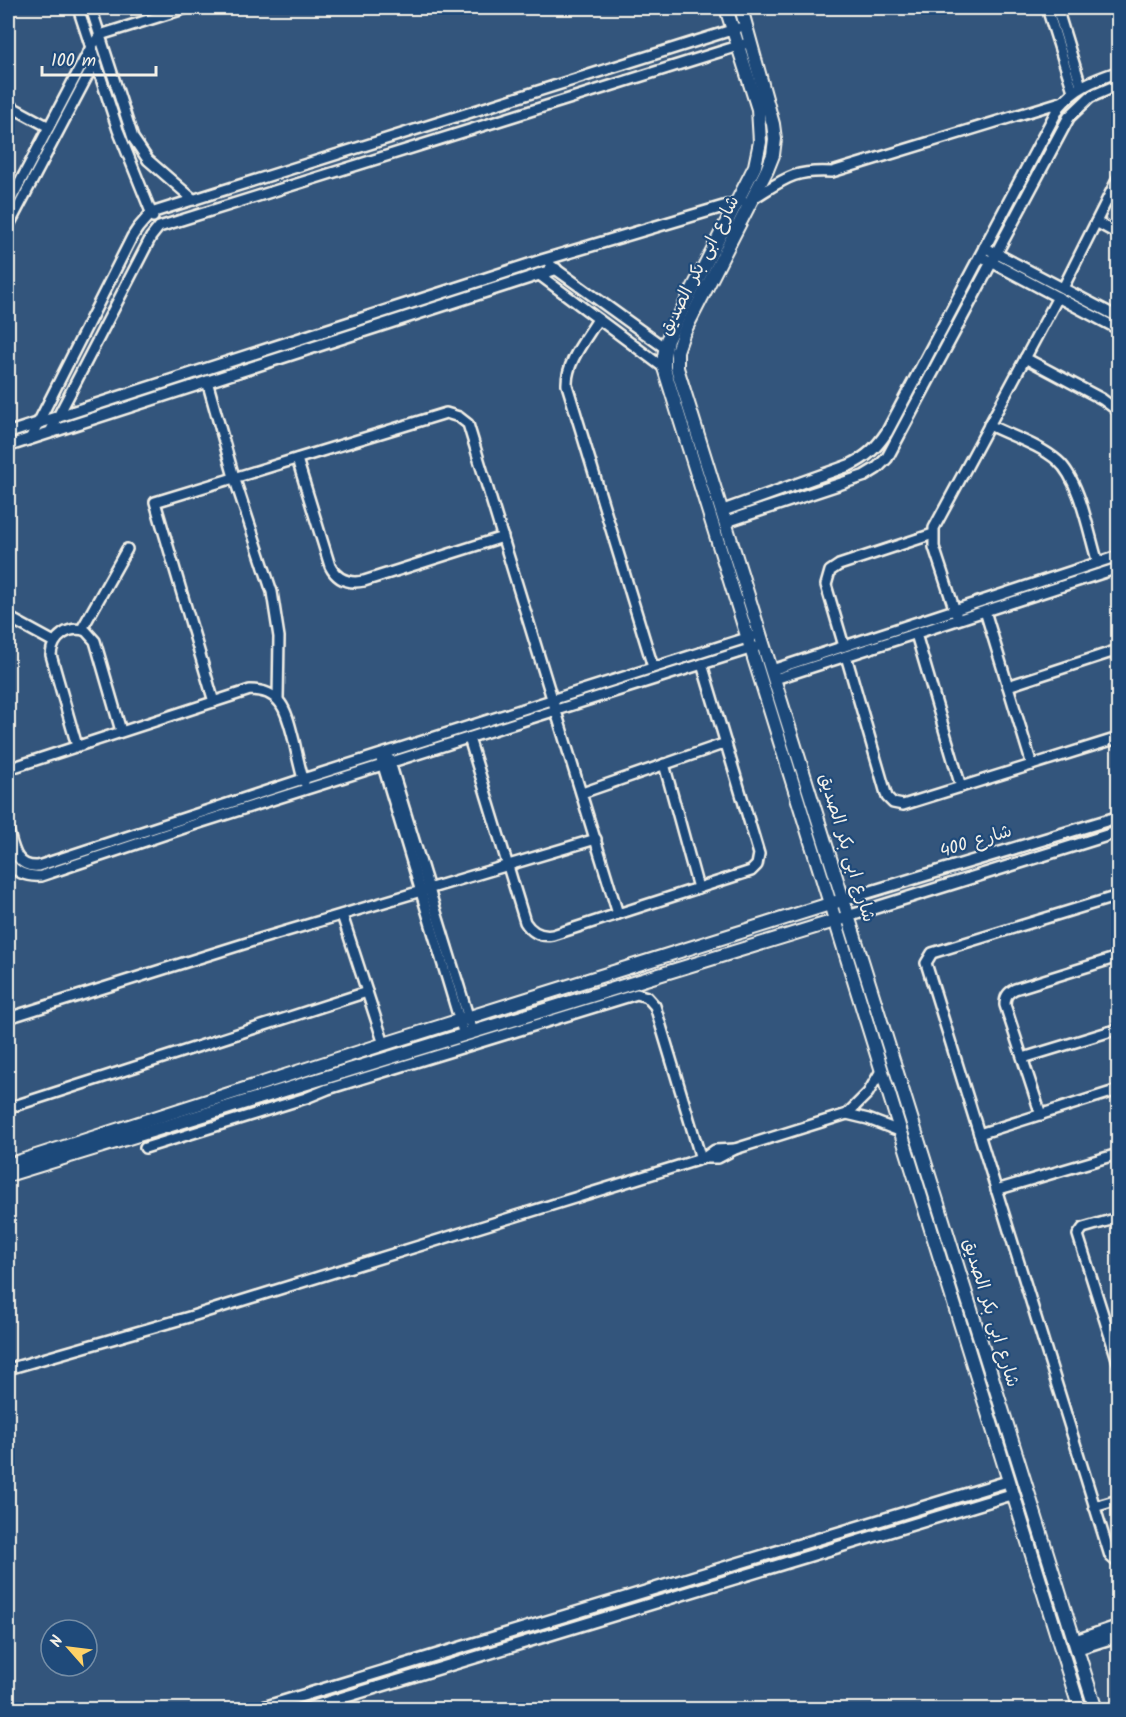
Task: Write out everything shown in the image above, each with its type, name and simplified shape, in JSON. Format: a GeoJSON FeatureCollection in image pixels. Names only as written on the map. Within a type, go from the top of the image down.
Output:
{"type":"FeatureCollection","features":[{"type":"Feature","properties":{"kind":"main road","name":"شارع ابى بكر الصديق"},"geometry":{"type":"LineString","coordinates":[[726,8],[733,29],[745,44],[773,124],[775,139],[773,155],[754,198],[683,334],[677,351],[677,368],[1096,1710]]}},
{"type":"Feature","properties":{"kind":"main road","name":"شارع ابى بكر الصديق"},"geometry":{"type":"LineString","coordinates":[[741,8],[746,25],[745,44],[760,123],[760,142],[755,166],[665,348],[664,368],[1080,1710]]}},
{"type":"Feature","properties":{"kind":"main road"},"geometry":{"type":"LineString","coordinates":[[8,1165],[843,900]]}},
{"type":"Feature","properties":{"kind":"main road"},"geometry":{"type":"LineString","coordinates":[[8,1175],[849,916]]}},
{"type":"Feature","properties":{"kind":"main road"},"geometry":{"type":"LineString","coordinates":[[964,1334],[977,1330]]}},
{"type":"Feature","properties":{"kind":"street"},"geometry":{"type":"LineString","coordinates":[[78,8],[128,158],[159,227]]}},
{"type":"Feature","properties":{"kind":"street"},"geometry":{"type":"LineString","coordinates":[[91,8],[133,138],[148,160],[194,200]]}},
{"type":"Feature","properties":{"kind":"street"},"geometry":{"type":"LineString","coordinates":[[8,205],[100,34],[187,8]]}},
{"type":"Feature","properties":{"kind":"street"},"geometry":{"type":"LineString","coordinates":[[1047,8],[1077,89]]}},
{"type":"Feature","properties":{"kind":"street"},"geometry":{"type":"LineString","coordinates":[[1057,8],[1077,89]]}},
{"type":"Feature","properties":{"kind":"street"},"geometry":{"type":"LineString","coordinates":[[30,439],[132,237],[151,213],[746,25]]}},
{"type":"Feature","properties":{"kind":"street"},"geometry":{"type":"LineString","coordinates":[[50,432],[151,237],[159,227],[745,44]]}},
{"type":"Feature","properties":{"kind":"street"},"geometry":{"type":"LineString","coordinates":[[8,227],[104,46]]}},
{"type":"Feature","properties":{"kind":"street"},"geometry":{"type":"LineString","coordinates":[[723,517],[850,465],[871,452],[887,432],[1055,113],[1077,89],[1119,72]]}},
{"type":"Feature","properties":{"kind":"street"},"geometry":{"type":"LineString","coordinates":[[723,517],[864,476],[882,464],[891,453],[1069,117],[1090,97],[1119,85]]}},
{"type":"Feature","properties":{"kind":"street"},"geometry":{"type":"LineString","coordinates":[[8,433],[526,265],[754,198],[792,175],[811,171],[832,172],[1064,101]]}},
{"type":"Feature","properties":{"kind":"street"},"geometry":{"type":"LineString","coordinates":[[8,105],[49,127]]}},
{"type":"Feature","properties":{"kind":"street"},"geometry":{"type":"LineString","coordinates":[[1063,288],[1119,178]]}},
{"type":"Feature","properties":{"kind":"street"},"geometry":{"type":"LineString","coordinates":[[1096,222],[1119,234]]}},
{"type":"Feature","properties":{"kind":"street"},"geometry":{"type":"LineString","coordinates":[[982,252],[1063,288],[1119,317]]}},
{"type":"Feature","properties":{"kind":"street"},"geometry":{"type":"LineString","coordinates":[[994,258],[1058,297],[1119,329]]}},
{"type":"Feature","properties":{"kind":"street"},"geometry":{"type":"LineString","coordinates":[[543,260],[665,348]]}},
{"type":"Feature","properties":{"kind":"street"},"geometry":{"type":"LineString","coordinates":[[526,265],[664,368]]}},
{"type":"Feature","properties":{"kind":"street"},"geometry":{"type":"LineString","coordinates":[[8,446],[556,269]]}},
{"type":"Feature","properties":{"kind":"street"},"geometry":{"type":"LineString","coordinates":[[958,620],[934,547],[933,534],[937,521],[1058,297]]}},
{"type":"Feature","properties":{"kind":"street"},"geometry":{"type":"LineString","coordinates":[[598,319],[572,364],[567,375],[567,385],[653,667]]}},
{"type":"Feature","properties":{"kind":"street"},"geometry":{"type":"LineString","coordinates":[[1025,358],[1102,399],[1119,411]]}},
{"type":"Feature","properties":{"kind":"street"},"geometry":{"type":"LineString","coordinates":[[207,381],[234,477],[272,592],[279,637],[278,699],[287,714],[305,789]]}},
{"type":"Feature","properties":{"kind":"street"},"geometry":{"type":"LineString","coordinates":[[214,702],[155,502],[446,413],[454,414],[468,424],[618,914]]}},
{"type":"Feature","properties":{"kind":"street"},"geometry":{"type":"LineString","coordinates":[[988,425],[1047,453],[1065,467],[1074,484],[1098,563]]}},
{"type":"Feature","properties":{"kind":"street"},"geometry":{"type":"LineString","coordinates":[[297,459],[330,566],[342,579],[353,582],[363,581],[503,537]]}},
{"type":"Feature","properties":{"kind":"street"},"geometry":{"type":"LineString","coordinates":[[933,534],[839,565],[830,572],[826,585],[888,800],[903,805],[1119,738]]}},
{"type":"Feature","properties":{"kind":"street"},"geometry":{"type":"LineString","coordinates":[[82,629],[127,549]]}},
{"type":"Feature","properties":{"kind":"street"},"geometry":{"type":"LineString","coordinates":[[774,675],[955,610],[1119,556]]}},
{"type":"Feature","properties":{"kind":"street"},"geometry":{"type":"LineString","coordinates":[[845,651],[916,634],[1119,568]]}},
{"type":"Feature","properties":{"kind":"street"},"geometry":{"type":"LineString","coordinates":[[985,611],[1032,765]]}},
{"type":"Feature","properties":{"kind":"street"},"geometry":{"type":"LineString","coordinates":[[8,617],[54,642]]}},
{"type":"Feature","properties":{"kind":"street"},"geometry":{"type":"LineString","coordinates":[[77,746],[51,659],[54,642],[64,633],[74,629],[82,629],[89,633],[95,641],[121,731]]}},
{"type":"Feature","properties":{"kind":"street"},"geometry":{"type":"LineString","coordinates":[[916,634],[961,787]]}},
{"type":"Feature","properties":{"kind":"street"},"geometry":{"type":"LineString","coordinates":[[8,829],[19,860],[26,865],[38,866],[653,667],[762,639]]}},
{"type":"Feature","properties":{"kind":"street"},"geometry":{"type":"LineString","coordinates":[[8,862],[23,874],[40,876],[305,789],[702,664],[749,643]]}},
{"type":"Feature","properties":{"kind":"street"},"geometry":{"type":"LineString","coordinates":[[1008,686],[1119,650]]}},
{"type":"Feature","properties":{"kind":"street"},"geometry":{"type":"LineString","coordinates":[[469,738],[525,922],[538,934],[553,935],[756,868],[759,854],[702,664]]}},
{"type":"Feature","properties":{"kind":"street"},"geometry":{"type":"LineString","coordinates":[[8,769],[250,690],[262,691],[278,699]]}},
{"type":"Feature","properties":{"kind":"street"},"geometry":{"type":"LineString","coordinates":[[582,793],[726,742]]}},
{"type":"Feature","properties":{"kind":"street"},"geometry":{"type":"LineString","coordinates":[[383,753],[469,1033]]}},
{"type":"Feature","properties":{"kind":"street"},"geometry":{"type":"LineString","coordinates":[[664,764],[698,888]]}},
{"type":"Feature","properties":{"kind":"street","name":"شارع 400"},"geometry":{"type":"LineString","coordinates":[[843,900],[1119,817]]}},
{"type":"Feature","properties":{"kind":"street","name":"شارع 400"},"geometry":{"type":"LineString","coordinates":[[849,916],[1119,832]]}},
{"type":"Feature","properties":{"kind":"street"},"geometry":{"type":"LineString","coordinates":[[8,1018],[596,839]]}},
{"type":"Feature","properties":{"kind":"street"},"geometry":{"type":"LineString","coordinates":[[1119,896],[932,953],[928,957],[927,968],[1094,1507],[1110,1556],[1119,1563]]}},
{"type":"Feature","properties":{"kind":"street"},"geometry":{"type":"LineString","coordinates":[[342,915],[384,1044]]}},
{"type":"Feature","properties":{"kind":"street"},"geometry":{"type":"LineString","coordinates":[[1041,1115],[1005,1005],[1005,998],[1009,993],[1119,957]]}},
{"type":"Feature","properties":{"kind":"street"},"geometry":{"type":"LineString","coordinates":[[8,1108],[367,993]]}},
{"type":"Feature","properties":{"kind":"street"},"geometry":{"type":"LineString","coordinates":[[145,1148],[637,994],[647,997],[655,1006],[703,1159]]}},
{"type":"Feature","properties":{"kind":"street"},"geometry":{"type":"LineString","coordinates":[[1023,1058],[1119,1029]]}},
{"type":"Feature","properties":{"kind":"street"},"geometry":{"type":"LineString","coordinates":[[8,1370],[189,1317],[703,1159],[718,1158],[735,1149],[847,1114],[868,1093],[882,1069]]}},
{"type":"Feature","properties":{"kind":"street"},"geometry":{"type":"LineString","coordinates":[[978,1134],[1119,1090]]}},
{"type":"Feature","properties":{"kind":"street"},"geometry":{"type":"LineString","coordinates":[[847,1114],[902,1132]]}},
{"type":"Feature","properties":{"kind":"street"},"geometry":{"type":"LineString","coordinates":[[996,1190],[1119,1154]]}},
{"type":"Feature","properties":{"kind":"street"},"geometry":{"type":"LineString","coordinates":[[1119,1218],[1083,1228],[1078,1235],[1119,1362]]}},
{"type":"Feature","properties":{"kind":"street"},"geometry":{"type":"LineString","coordinates":[[255,1710],[1009,1481]]}},
{"type":"Feature","properties":{"kind":"street"},"geometry":{"type":"LineString","coordinates":[[302,1710],[1013,1494]]}},
{"type":"Feature","properties":{"kind":"street"},"geometry":{"type":"LineString","coordinates":[[1094,1507],[1119,1500]]}},
{"type":"Feature","properties":{"kind":"street"},"geometry":{"type":"LineString","coordinates":[[1076,1645],[1119,1626]]}},
{"type":"Feature","properties":{"kind":"street"},"geometry":{"type":"LineString","coordinates":[[1076,1645],[1119,1636]]}}]}
